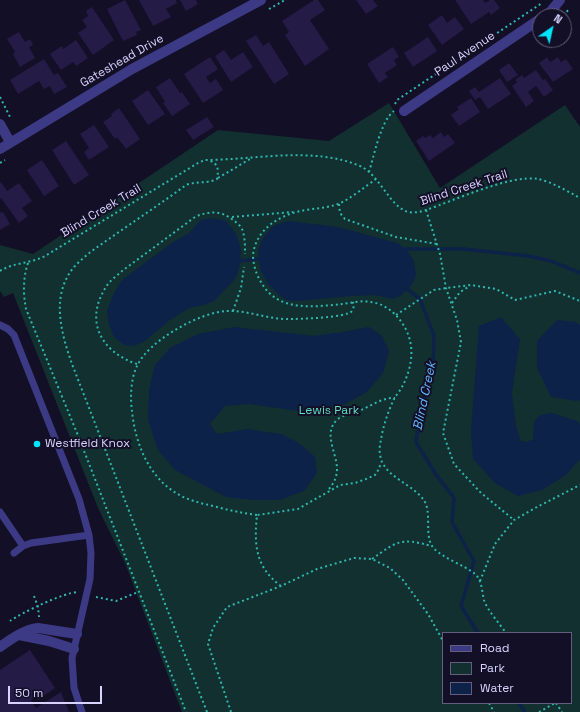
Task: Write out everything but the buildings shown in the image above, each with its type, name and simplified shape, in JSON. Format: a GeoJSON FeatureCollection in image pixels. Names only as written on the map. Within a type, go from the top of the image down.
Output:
{"type":"FeatureCollection","features":[{"type":"Feature","properties":{"kind":"street","name":"Gateshead Drive"},"geometry":{"type":"LineString","coordinates":[[0,149],[132,69],[260,0]]}},
{"type":"Feature","properties":{"kind":"street","name":"Paul Avenue"},"geometry":{"type":"LineString","coordinates":[[404,111],[532,24]]}},
{"type":"Feature","properties":{"kind":"street"},"geometry":{"type":"LineString","coordinates":[[0,124],[10,142]]}},
{"type":"Feature","properties":{"kind":"street"},"geometry":{"type":"LineString","coordinates":[[0,646],[28,630],[38,628],[77,634]]}},
{"type":"Feature","properties":{"kind":"street"},"geometry":{"type":"LineString","coordinates":[[19,635],[49,641],[74,649]]}},
{"type":"Feature","properties":{"kind":"lane"},"geometry":{"type":"LineString","coordinates":[[0,325],[8,329],[14,335],[79,499],[89,535],[91,568],[72,658],[73,679],[76,696],[82,712]]}},
{"type":"Feature","properties":{"kind":"lane"},"geometry":{"type":"LineString","coordinates":[[0,512],[23,546]]}},
{"type":"Feature","properties":{"kind":"lane"},"geometry":{"type":"LineString","coordinates":[[14,553],[23,546],[48,540],[89,535]]}},
{"type":"Feature","properties":{"kind":"path"},"geometry":{"type":"LineString","coordinates":[[264,11],[285,0]]}},
{"type":"Feature","properties":{"kind":"path"},"geometry":{"type":"LineString","coordinates":[[0,97],[12,122]]}},
{"type":"Feature","properties":{"kind":"path"},"geometry":{"type":"LineString","coordinates":[[369,172],[385,121],[391,113],[399,107],[404,111]]}},
{"type":"Feature","properties":{"kind":"path","name":"Blind Creek Trail"},"geometry":{"type":"LineString","coordinates":[[0,271],[10,265],[28,263],[45,256],[202,160],[282,156],[321,157],[348,162],[364,168],[369,172],[401,208],[408,212],[426,210],[508,182],[527,179],[538,180],[551,184],[580,198]]}},
{"type":"Feature","properties":{"kind":"path"},"geometry":{"type":"LineString","coordinates":[[207,712],[70,359],[61,325],[61,298],[66,279],[74,267],[85,256],[186,185],[196,182],[209,182],[251,158]]}},
{"type":"Feature","properties":{"kind":"path"},"geometry":{"type":"LineString","coordinates":[[0,163],[7,159]]}},
{"type":"Feature","properties":{"kind":"path"},"geometry":{"type":"LineString","coordinates":[[208,160],[214,162],[219,170],[216,179]]}},
{"type":"Feature","properties":{"kind":"path"},"geometry":{"type":"LineString","coordinates":[[230,218],[330,207],[347,200],[376,179]]}},
{"type":"Feature","properties":{"kind":"path"},"geometry":{"type":"LineString","coordinates":[[339,204],[340,213],[345,219],[396,237],[437,244]]}},
{"type":"Feature","properties":{"kind":"path"},"geometry":{"type":"LineString","coordinates":[[426,210],[440,254],[446,288],[457,320],[461,342],[443,433],[454,464],[481,493],[514,520]]}},
{"type":"Feature","properties":{"kind":"path"},"geometry":{"type":"LineString","coordinates":[[137,364],[128,361],[109,348],[102,340],[98,331],[96,320],[97,309],[106,286],[122,271],[195,217],[205,213],[216,212],[225,214],[242,229],[245,254]]}},
{"type":"Feature","properties":{"kind":"path"},"geometry":{"type":"LineString","coordinates":[[295,212],[271,223],[261,233],[257,240],[253,257],[254,266],[262,285],[272,296],[284,303],[298,306],[372,302],[389,309],[396,315],[408,332],[412,351],[412,360],[402,387],[395,398],[383,427],[379,452],[382,462],[388,470],[414,489],[425,501],[431,546]]}},
{"type":"Feature","properties":{"kind":"path"},"geometry":{"type":"LineString","coordinates":[[28,263],[23,286],[26,309],[77,433],[186,712]]}},
{"type":"Feature","properties":{"kind":"path"},"geometry":{"type":"LineString","coordinates":[[233,311],[241,288],[244,267]]}},
{"type":"Feature","properties":{"kind":"path"},"geometry":{"type":"LineString","coordinates":[[451,304],[460,292],[471,285]]}},
{"type":"Feature","properties":{"kind":"path"},"geometry":{"type":"LineString","coordinates":[[396,315],[434,290],[471,285],[496,289],[515,300],[555,291],[580,301]]}},
{"type":"Feature","properties":{"kind":"path"},"geometry":{"type":"LineString","coordinates":[[353,302],[354,308],[352,312],[346,315],[334,317],[287,319],[233,311],[204,315],[182,326],[157,343],[137,364],[132,389],[131,404],[133,418],[142,452],[155,475],[168,487],[188,499],[231,511],[258,515],[298,509],[340,485],[355,483],[371,477],[379,469],[382,462]]}},
{"type":"Feature","properties":{"kind":"path"},"geometry":{"type":"LineString","coordinates":[[329,490],[336,477],[337,469],[336,459],[330,438],[333,424],[338,418],[356,412],[389,397],[395,398]]}},
{"type":"Feature","properties":{"kind":"path"},"geometry":{"type":"LineString","coordinates":[[480,581],[495,544],[514,520],[580,485]]}},
{"type":"Feature","properties":{"kind":"path"},"geometry":{"type":"LineString","coordinates":[[258,515],[255,536],[257,551],[262,565],[271,579],[281,586]]}},
{"type":"Feature","properties":{"kind":"path"},"geometry":{"type":"LineString","coordinates":[[372,559],[398,542],[416,541],[431,546],[439,553],[476,574],[480,581],[484,603],[505,632]]}},
{"type":"Feature","properties":{"kind":"path"},"geometry":{"type":"LineString","coordinates":[[231,712],[208,644],[213,628],[227,606],[281,586],[317,569],[354,558],[372,559],[390,568],[403,580],[428,614],[442,639]]}},
{"type":"Feature","properties":{"kind":"path"},"geometry":{"type":"LineString","coordinates":[[10,621],[28,610],[70,593],[80,592],[116,601],[138,592]]}},
{"type":"Feature","properties":{"kind":"path"},"geometry":{"type":"LineString","coordinates":[[539,712],[553,704]]}},
{"type":"Feature","properties":{"kind":"path"},"geometry":{"type":"LineString","coordinates":[[556,704],[562,712]]}},
{"type":"Feature","properties":{"kind":"green space","name":"Lewis Park"},"geometry":{"type":"Polygon","coordinates":[[[389,103],[440,188],[565,105],[580,127],[580,712],[182,712],[125,563],[98,508],[13,293],[4,297],[0,291],[0,245],[33,254],[218,130],[329,141],[389,103]]]}},
{"type":"Feature","properties":{"kind":"water"},"geometry":{"type":"Polygon","coordinates":[[[213,218],[226,221],[236,234],[239,242],[241,252],[239,270],[235,279],[214,301],[189,308],[170,320],[145,341],[134,346],[124,345],[114,337],[109,325],[107,311],[114,293],[122,280],[173,242],[188,234],[201,220],[213,218]]]}},
{"type":"Feature","properties":{"kind":"water"},"geometry":{"type":"Polygon","coordinates":[[[288,221],[338,227],[397,243],[406,249],[414,261],[416,275],[413,283],[402,295],[393,299],[375,295],[298,301],[286,300],[267,283],[260,268],[258,252],[261,241],[272,227],[288,221]]]}},
{"type":"Feature","properties":{"kind":"water"},"geometry":{"type":"Polygon","coordinates":[[[501,317],[520,339],[512,393],[516,426],[521,441],[527,442],[533,439],[534,422],[540,415],[553,413],[577,421],[580,425],[580,459],[566,475],[542,490],[518,496],[495,483],[473,459],[471,430],[479,326],[501,317]]]}},
{"type":"Feature","properties":{"kind":"water"},"geometry":{"type":"Polygon","coordinates":[[[557,320],[576,322],[580,325],[580,400],[577,401],[551,397],[537,368],[537,341],[557,320]]]}},
{"type":"Feature","properties":{"kind":"water"},"geometry":{"type":"Polygon","coordinates":[[[234,327],[314,336],[369,327],[382,336],[389,351],[383,373],[367,392],[343,405],[298,411],[249,404],[225,406],[210,424],[217,434],[247,429],[281,434],[299,443],[315,457],[317,473],[304,491],[280,500],[254,500],[226,497],[175,470],[158,450],[148,420],[149,390],[155,365],[170,348],[198,334],[234,327]]]}},
{"type":"Feature","properties":{"kind":"waterway"},"geometry":{"type":"LineString","coordinates":[[406,249],[463,249],[529,256],[551,261],[580,273]]}},
{"type":"Feature","properties":{"kind":"waterway","name":"Blind Creek"},"geometry":{"type":"LineString","coordinates":[[240,261],[258,259]]}},
{"type":"Feature","properties":{"kind":"waterway","name":"Blind Creek"},"geometry":{"type":"LineString","coordinates":[[407,289],[420,299],[434,336],[433,369],[421,408],[416,442],[435,473],[454,498],[452,522],[474,561],[461,606],[477,632]]}},
{"type":"Feature","properties":{"kind":"waterway","name":"Blind Creek"},"geometry":{"type":"LineString","coordinates":[[520,704],[525,712]]}},
{"type":"Feature","properties":{"kind":"place","name":"Westfield Knox"},"geometry":{"type":"Point","coordinates":[37,444]}}]}
